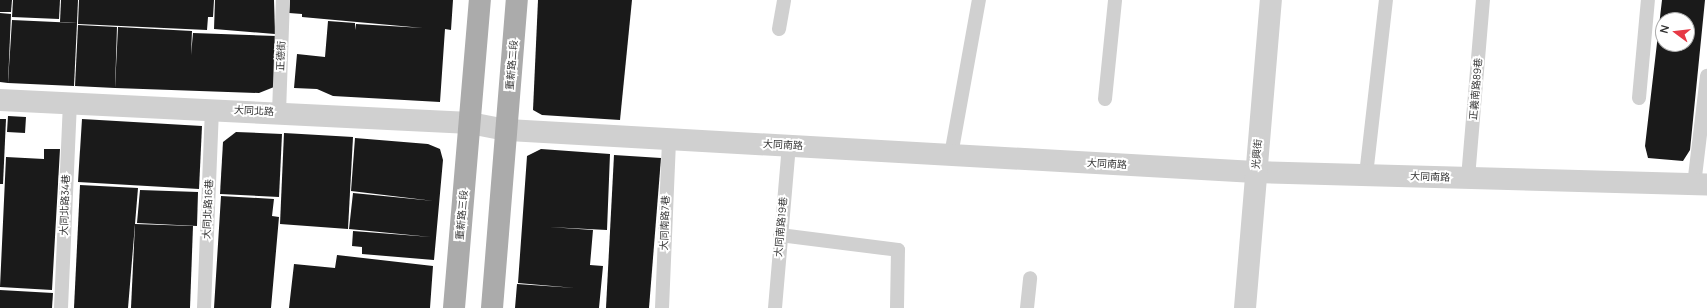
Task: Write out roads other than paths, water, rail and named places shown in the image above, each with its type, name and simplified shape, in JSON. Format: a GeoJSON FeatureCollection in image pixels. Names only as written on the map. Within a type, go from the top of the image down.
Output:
{"type":"FeatureCollection","features":[{"type":"Feature","properties":{"kind":"main road"},"geometry":{"type":"LineString","coordinates":[[470,122],[480,0]]}},
{"type":"Feature","properties":{"kind":"main road","name":"重新路二段"},"geometry":{"type":"LineString","coordinates":[[506,130],[517,0]]}},
{"type":"Feature","properties":{"kind":"main road","name":"重新路三段"},"geometry":{"type":"LineString","coordinates":[[454,308],[470,122]]}},
{"type":"Feature","properties":{"kind":"main road"},"geometry":{"type":"LineString","coordinates":[[492,308],[506,130]]}},
{"type":"Feature","properties":{"kind":"street","name":"光興街"},"geometry":{"type":"LineString","coordinates":[[1245,308],[1255,172],[1271,0]]}},
{"type":"Feature","properties":{"kind":"street","name":"大同北路"},"geometry":{"type":"LineString","coordinates":[[0,100],[70,102],[470,122],[506,130]]}},
{"type":"Feature","properties":{"kind":"street","name":"大同南路"},"geometry":{"type":"LineString","coordinates":[[506,130],[1255,172],[1701,185]]}},
{"type":"Feature","properties":{"kind":"lane","name":"正德街"},"geometry":{"type":"LineString","coordinates":[[279,113],[283,0]]}},
{"type":"Feature","properties":{"kind":"lane"},"geometry":{"type":"LineString","coordinates":[[779,29],[784,0]]}},
{"type":"Feature","properties":{"kind":"lane"},"geometry":{"type":"LineString","coordinates":[[951,155],[979,0]]}},
{"type":"Feature","properties":{"kind":"lane"},"geometry":{"type":"LineString","coordinates":[[1105,99],[1115,0]]}},
{"type":"Feature","properties":{"kind":"lane"},"geometry":{"type":"LineString","coordinates":[[1366,175],[1386,0]]}},
{"type":"Feature","properties":{"kind":"lane","name":"正義南路89巷"},"geometry":{"type":"LineString","coordinates":[[1468,178],[1483,0]]}},
{"type":"Feature","properties":{"kind":"lane"},"geometry":{"type":"LineString","coordinates":[[1639,98],[1648,0]]}},
{"type":"Feature","properties":{"kind":"lane"},"geometry":{"type":"LineString","coordinates":[[1701,185],[1707,76]]}},
{"type":"Feature","properties":{"kind":"lane","name":"大同北路34巷"},"geometry":{"type":"LineString","coordinates":[[61,308],[70,102]]}},
{"type":"Feature","properties":{"kind":"lane","name":"大同北路16巷"},"geometry":{"type":"LineString","coordinates":[[204,308],[212,110]]}},
{"type":"Feature","properties":{"kind":"lane","name":"大同南路7巷"},"geometry":{"type":"LineString","coordinates":[[662,308],[669,139]]}},
{"type":"Feature","properties":{"kind":"lane","name":"大同南路19巷"},"geometry":{"type":"LineString","coordinates":[[775,308],[780,235],[789,146]]}},
{"type":"Feature","properties":{"kind":"lane"},"geometry":{"type":"LineString","coordinates":[[780,235],[898,250],[897,308]]}},
{"type":"Feature","properties":{"kind":"lane"},"geometry":{"type":"LineString","coordinates":[[1027,308],[1030,278]]}}]}
